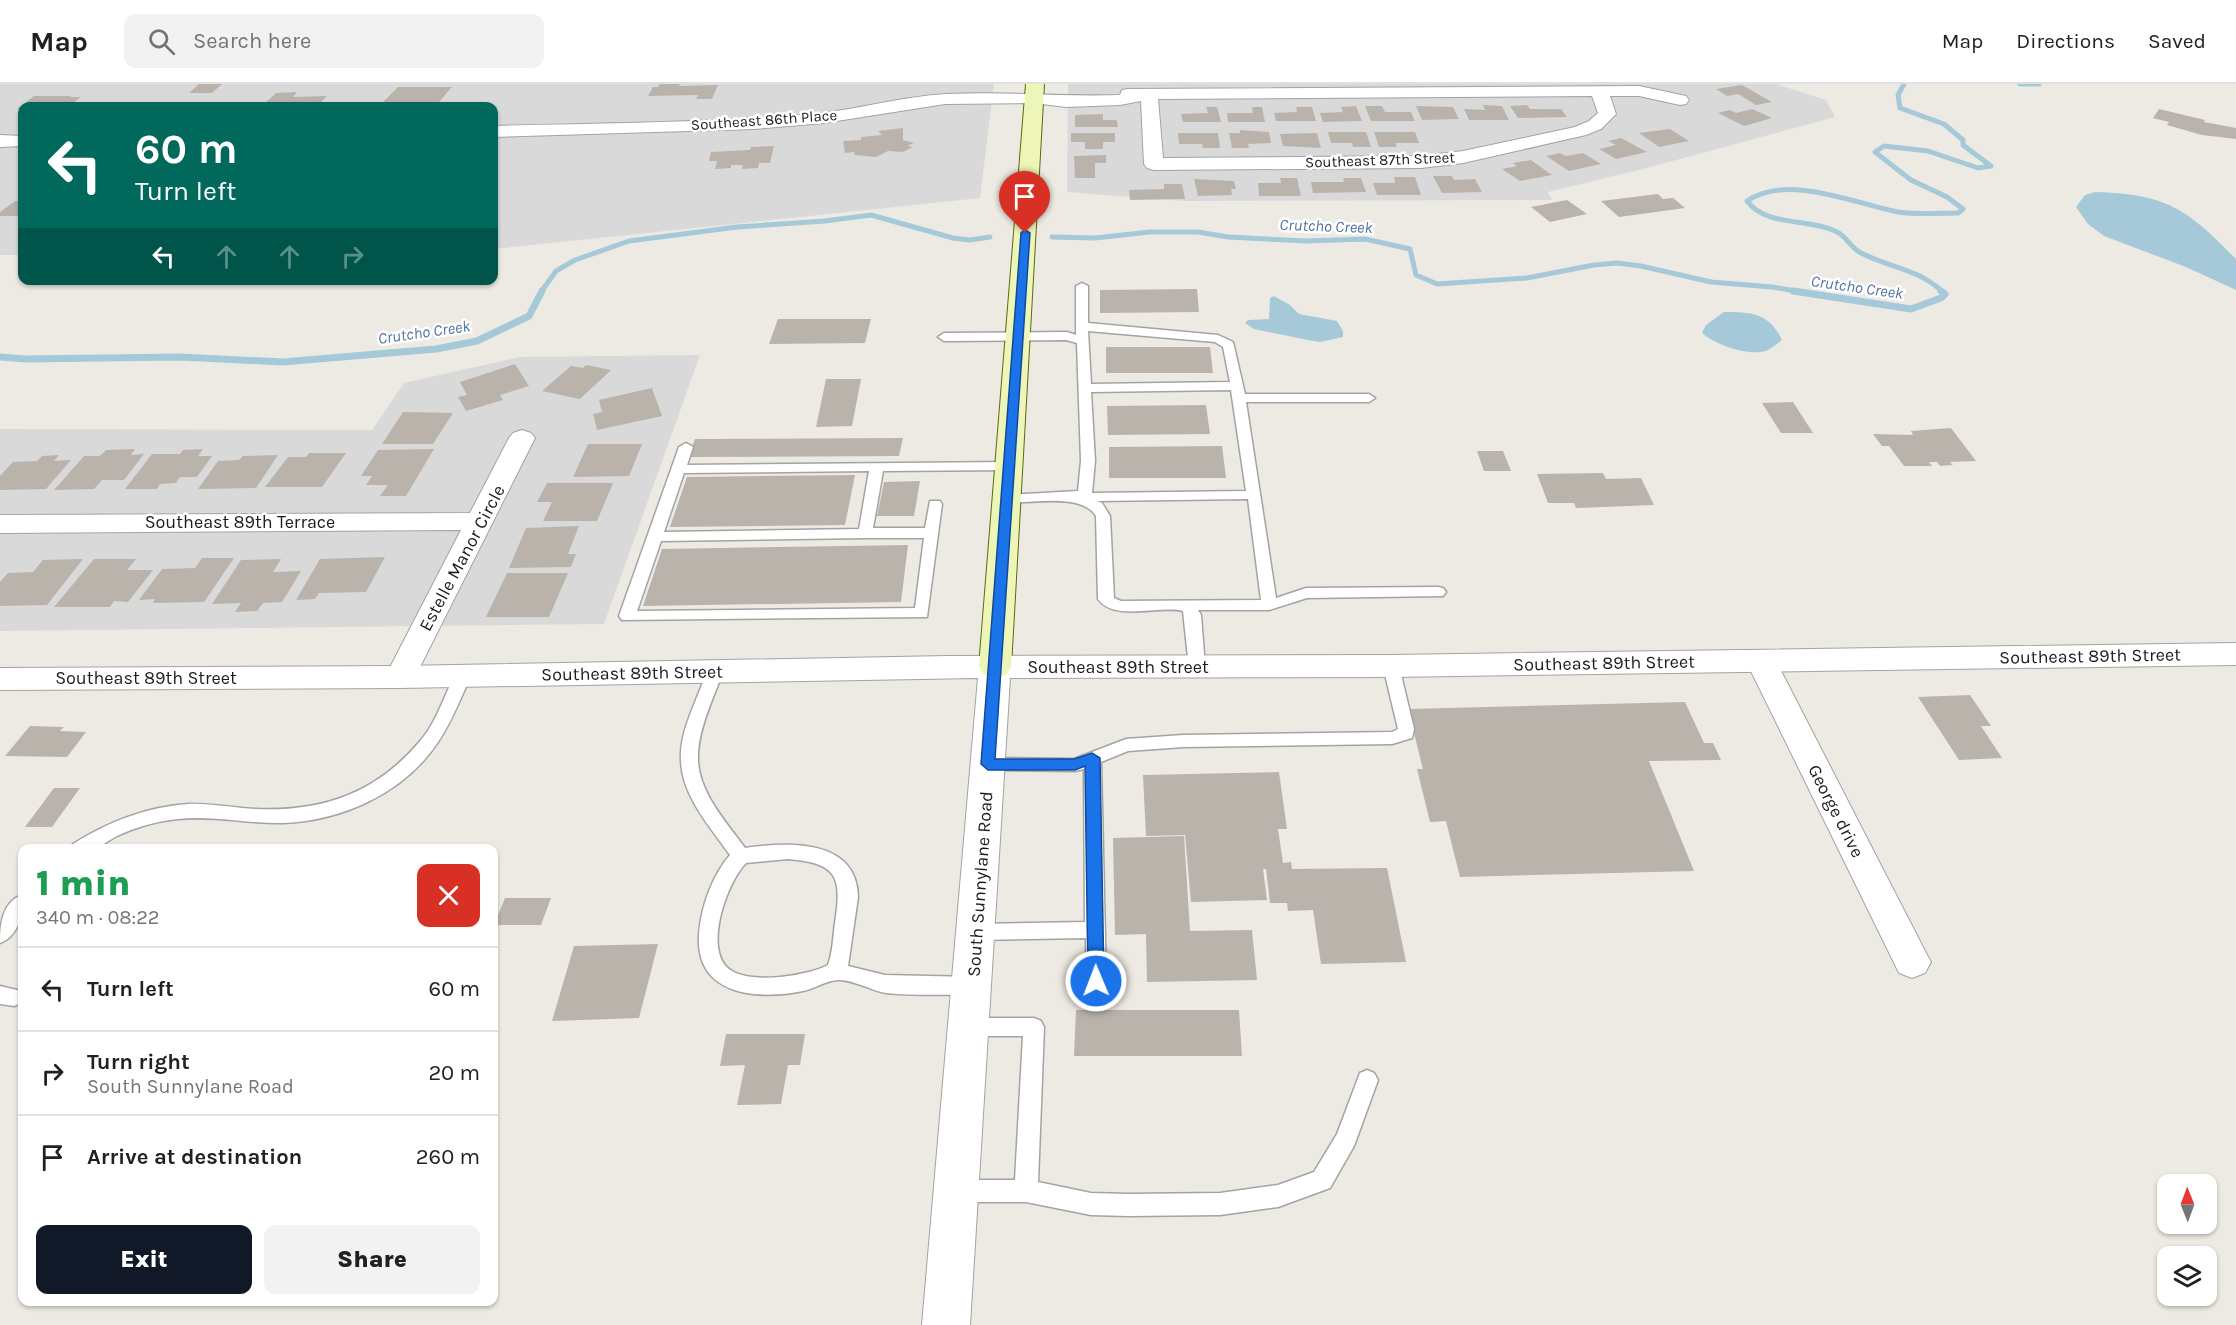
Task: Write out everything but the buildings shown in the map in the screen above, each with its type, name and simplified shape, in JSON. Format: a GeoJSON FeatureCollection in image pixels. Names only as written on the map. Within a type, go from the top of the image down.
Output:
{"type":"FeatureCollection","features":[{"type":"Feature","properties":{"kind":"main road","name":"South Sunnylane Road"},"geometry":{"type":"LineString","coordinates":[[995,667],[1035,91]]}},
{"type":"Feature","properties":{"kind":"street","name":"Southeast 86th Place"},"geometry":{"type":"LineString","coordinates":[[498,132],[754,124],[824,117],[945,99],[1035,91],[1066,102],[1120,100],[1149,94],[1597,91],[1639,91],[1680,100]]}},
{"type":"Feature","properties":{"kind":"street","name":"Southeast 87th Street"},"geometry":{"type":"LineString","coordinates":[[1149,94],[1154,164],[1421,162],[1462,157],[1580,131],[1595,125],[1607,114],[1604,101],[1597,91]]}},
{"type":"Feature","properties":{"kind":"street"},"geometry":{"type":"LineString","coordinates":[[0,141],[18,141]]}},
{"type":"Feature","properties":{"kind":"street","name":"Estelle Manor Circle"},"geometry":{"type":"LineString","coordinates":[[400,677],[522,438]]}},
{"type":"Feature","properties":{"kind":"street","name":"Southeast 89th Terrace"},"geometry":{"type":"LineString","coordinates":[[0,524],[481,521]]}},
{"type":"Feature","properties":{"kind":"street","name":"Southeast 89th Street"},"geometry":{"type":"LineString","coordinates":[[0,679],[400,677],[995,667],[1391,666],[2236,654]]}},
{"type":"Feature","properties":{"kind":"street","name":"George drive"},"geometry":{"type":"LineString","coordinates":[[1761,661],[1912,962]]}},
{"type":"Feature","properties":{"kind":"street","name":"South Sunnylane Road"},"geometry":{"type":"LineString","coordinates":[[946,1325],[995,667]]}},
{"type":"Feature","properties":{"kind":"lane"},"geometry":{"type":"LineString","coordinates":[[1073,497],[1085,494],[1088,461],[1082,334],[1083,286]]}},
{"type":"Feature","properties":{"kind":"lane"},"geometry":{"type":"LineString","coordinates":[[944,337],[1067,336],[1105,327],[1218,339],[1229,345],[1254,495],[1269,605]]}},
{"type":"Feature","properties":{"kind":"lane"},"geometry":{"type":"LineString","coordinates":[[1085,388],[1369,398]]}},
{"type":"Feature","properties":{"kind":"lane"},"geometry":{"type":"LineString","coordinates":[[686,447],[627,616],[922,613],[935,504]]}},
{"type":"Feature","properties":{"kind":"lane"},"geometry":{"type":"LineString","coordinates":[[865,533],[877,466]]}},
{"type":"Feature","properties":{"kind":"lane"},"geometry":{"type":"LineString","coordinates":[[679,469],[1010,466]]}},
{"type":"Feature","properties":{"kind":"lane"},"geometry":{"type":"LineString","coordinates":[[1007,499],[1254,495]]}},
{"type":"Feature","properties":{"kind":"lane"},"geometry":{"type":"LineString","coordinates":[[1073,497],[1097,506],[1103,516],[1106,599],[1111,604],[1121,606],[1269,605],[1306,593],[1438,592]]}},
{"type":"Feature","properties":{"kind":"lane"},"geometry":{"type":"LineString","coordinates":[[655,537],[931,533]]}},
{"type":"Feature","properties":{"kind":"lane"},"geometry":{"type":"LineString","coordinates":[[1184,605],[1193,615],[1197,667]]}},
{"type":"Feature","properties":{"kind":"lane"},"geometry":{"type":"LineString","coordinates":[[988,764],[1075,765],[1126,745],[1399,736],[1406,734],[1406,729],[1391,666]]}},
{"type":"Feature","properties":{"kind":"lane"},"geometry":{"type":"LineString","coordinates":[[715,671],[690,750],[690,766],[696,786],[710,812],[741,856]]}},
{"type":"Feature","properties":{"kind":"lane"},"geometry":{"type":"LineString","coordinates":[[87,844],[104,833],[135,820],[188,811],[220,811],[262,816],[317,814],[351,804],[381,788],[435,735],[463,676]]}},
{"type":"Feature","properties":{"kind":"lane"},"geometry":{"type":"LineString","coordinates":[[1092,758],[1096,981]]}},
{"type":"Feature","properties":{"kind":"lane"},"geometry":{"type":"LineString","coordinates":[[836,971],[841,957],[848,902],[848,887],[838,867],[808,853],[787,851],[741,856],[732,864],[724,877],[714,909],[708,940],[711,961],[720,973],[731,981],[776,986],[813,982],[836,971],[885,984],[973,986]]}},
{"type":"Feature","properties":{"kind":"lane"},"geometry":{"type":"LineString","coordinates":[[0,935],[18,909]]}},
{"type":"Feature","properties":{"kind":"lane"},"geometry":{"type":"LineString","coordinates":[[977,932],[1095,930]]}},
{"type":"Feature","properties":{"kind":"lane"},"geometry":{"type":"LineString","coordinates":[[969,1027],[1034,1026],[1026,1191]]}},
{"type":"Feature","properties":{"kind":"lane"},"geometry":{"type":"LineString","coordinates":[[957,1191],[1026,1191],[1091,1204],[1128,1205],[1220,1204],[1278,1196],[1322,1180],[1346,1139],[1366,1080]]}},
{"type":"Feature","properties":{"kind":"shaded area"},"geometry":{"type":"Polygon","coordinates":[[[0,84],[994,84],[980,198],[504,248],[498,248],[498,102],[18,102],[18,255],[0,255],[0,84]]]}},
{"type":"Feature","properties":{"kind":"shaded area"},"geometry":{"type":"Polygon","coordinates":[[[1068,84],[1776,84],[1826,100],[1835,117],[1548,192],[1552,200],[1185,201],[1067,192],[1068,84]]]}},
{"type":"Feature","properties":{"kind":"shaded area"},"geometry":{"type":"Polygon","coordinates":[[[700,355],[604,624],[0,631],[0,429],[372,430],[404,383],[520,357],[700,355]]]}},
{"type":"Feature","properties":{"kind":"water"},"geometry":{"type":"Polygon","coordinates":[[[2095,192],[2141,196],[2158,201],[2189,216],[2236,259],[2236,290],[2186,267],[2104,236],[2088,224],[2076,207],[2085,195],[2095,192]]]}},
{"type":"Feature","properties":{"kind":"water"},"geometry":{"type":"Polygon","coordinates":[[[1274,296],[1290,305],[1299,314],[1337,321],[1343,331],[1343,337],[1320,342],[1254,329],[1245,323],[1248,320],[1269,319],[1270,298],[1274,296]]]}},
{"type":"Feature","properties":{"kind":"water"},"geometry":{"type":"Polygon","coordinates":[[[1724,312],[1759,316],[1771,324],[1782,340],[1766,351],[1758,352],[1741,351],[1715,342],[1702,333],[1706,325],[1724,312]]]}},
{"type":"Feature","properties":{"kind":"waterway","name":"Crutcho Creek"},"geometry":{"type":"LineString","coordinates":[[1904,84],[1898,95],[1900,108],[1944,124],[1963,140],[1963,145],[1991,166],[1978,168],[1928,151],[1884,146],[1875,152],[1911,180],[1947,197],[1963,209],[1958,213],[1898,212],[1801,190],[1763,193],[1747,201],[1765,215],[1837,232],[1861,253],[1913,273],[1943,292]]}},
{"type":"Feature","properties":{"kind":"waterway","name":"Crutcho Creek"},"geometry":{"type":"LineString","coordinates":[[2020,84],[2039,84]]}},
{"type":"Feature","properties":{"kind":"waterway","name":"Crutcho Creek"},"geometry":{"type":"LineString","coordinates":[[541,292],[556,271],[575,260],[629,241],[737,227],[825,221],[871,215],[953,238],[970,240],[990,237]]}},
{"type":"Feature","properties":{"kind":"waterway","name":"Crutcho Creek"},"geometry":{"type":"LineString","coordinates":[[1052,237],[1095,238],[1150,232],[1198,232],[1228,237],[1306,241],[1365,239],[1410,249],[1416,275],[1437,284],[1527,278],[1594,265],[1617,263],[1641,266],[1711,282],[1802,292]]}},
{"type":"Feature","properties":{"kind":"waterway","name":"Crutcho Creek"},"geometry":{"type":"LineString","coordinates":[[0,357],[26,359],[180,357],[283,362],[436,349],[477,341],[529,316],[542,291]]}},
{"type":"Feature","properties":{"kind":"waterway","name":"Crutcho Creek"},"geometry":{"type":"LineString","coordinates":[[1793,291],[1911,309],[1941,298],[1945,294],[1941,291]]}},
{"type":"Feature","properties":{"kind":"route"},"geometry":{"type":"LineString","coordinates":[[1025,233],[988,764],[1075,765],[1092,758],[1096,981]]}}]}
